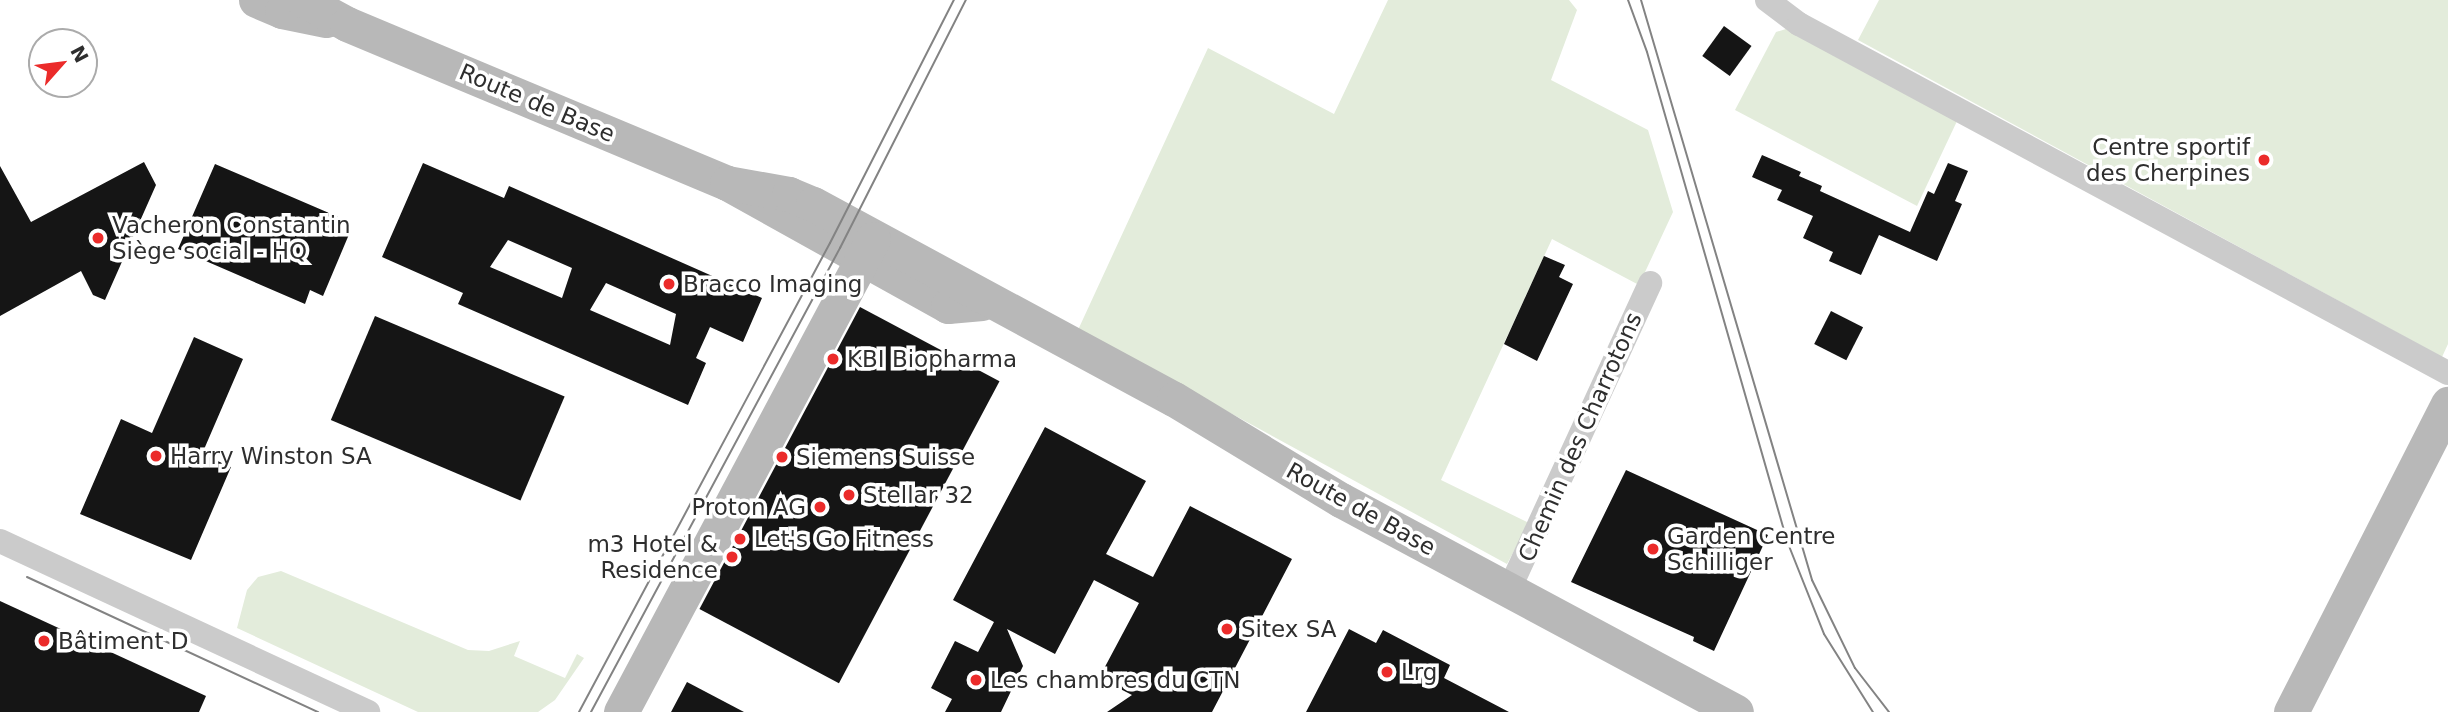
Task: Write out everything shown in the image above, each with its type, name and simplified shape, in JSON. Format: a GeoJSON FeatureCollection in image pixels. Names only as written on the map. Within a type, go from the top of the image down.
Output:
{"type":"FeatureCollection","features":[{"type":"Feature","properties":{"kind":"street","name":"Route de Base"},"geometry":{"type":"LineString","coordinates":[[256,0],[282,11],[347,24]]}},
{"type":"Feature","properties":{"kind":"street","name":"Route de Base"},"geometry":{"type":"LineString","coordinates":[[303,0],[347,24],[727,183],[868,248],[948,306],[988,302],[1174,399],[1307,481],[1736,712]]}},
{"type":"Feature","properties":{"kind":"street"},"geometry":{"type":"LineString","coordinates":[[1775,2],[1799,24],[2448,373]]}},
{"type":"Feature","properties":{"kind":"street"},"geometry":{"type":"LineString","coordinates":[[621,712],[868,248]]}},
{"type":"Feature","properties":{"kind":"street","name":"Chemin des Charrotons"},"geometry":{"type":"LineString","coordinates":[[1509,590],[1650,283]]}},
{"type":"Feature","properties":{"kind":"street"},"geometry":{"type":"LineString","coordinates":[[2291,712],[2448,404]]}},
{"type":"Feature","properties":{"kind":"street"},"geometry":{"type":"LineString","coordinates":[[0,541],[368,712]]}},
{"type":"Feature","properties":{"kind":"green space"},"geometry":{"type":"Polygon","coordinates":[[[1388,0],[1569,0],[1577,10],[1551,80],[1648,130],[1673,212],[1639,285],[1552,239],[1441,480],[1529,523],[1507,564],[1078,330],[1208,48],[1334,114],[1388,0]]]}},
{"type":"Feature","properties":{"kind":"green space","name":"Centre sportif des Cherpines"},"geometry":{"type":"Polygon","coordinates":[[[1879,0],[2448,0],[2448,344],[2442,357],[1858,40],[1879,0]]]}},
{"type":"Feature","properties":{"kind":"green space"},"geometry":{"type":"Polygon","coordinates":[[[1786,29],[1958,119],[1917,206],[1735,110],[1776,32],[1786,29]]]}},
{"type":"Feature","properties":{"kind":"green space"},"geometry":{"type":"Polygon","coordinates":[[[281,571],[468,650],[489,651],[520,641],[514,656],[565,678],[577,654],[584,658],[555,700],[538,712],[418,712],[237,628],[247,590],[258,577],[281,571]]]}},
{"type":"Feature","properties":{"kind":"building"},"geometry":{"type":"Polygon","coordinates":[[[1724,26],[1752,46],[1730,76],[1702,56],[1724,26]]]}},
{"type":"Feature","properties":{"kind":"building"},"geometry":{"type":"Polygon","coordinates":[[[1762,155],[1801,172],[1799,176],[1822,186],[1820,191],[1910,232],[1928,191],[1934,194],[1948,163],[1968,171],[1955,201],[1962,204],[1937,261],[1879,235],[1861,275],[1829,261],[1833,252],[1803,238],[1813,216],[1777,200],[1782,190],[1752,177],[1762,155]]]}},
{"type":"Feature","properties":{"kind":"building","name":"Vacheron Constantin Siège social - HQ"},"geometry":{"type":"Polygon","coordinates":[[[144,162],[156,185],[105,300],[93,295],[81,271],[0,316],[0,166],[31,222],[144,162]]]}},
{"type":"Feature","properties":{"kind":"building","name":"Bracco Imaging"},"geometry":{"type":"Polygon","coordinates":[[[423,163],[504,198],[509,186],[762,298],[743,342],[710,327],[696,358],[706,363],[688,405],[458,304],[463,293],[382,257],[423,163]],[[508,240],[490,267],[562,298],[572,268],[508,240]],[[606,283],[590,310],[670,345],[676,314],[606,283]]]}},
{"type":"Feature","properties":{"kind":"building"},"geometry":{"type":"Polygon","coordinates":[[[215,164],[343,219],[340,227],[350,232],[323,296],[310,290],[305,304],[178,249],[215,164]]]}},
{"type":"Feature","properties":{"kind":"building"},"geometry":{"type":"Polygon","coordinates":[[[1544,256],[1565,265],[1559,277],[1573,284],[1537,361],[1504,344],[1544,256]]]}},
{"type":"Feature","properties":{"kind":"building","name":"Stellar 32"},"geometry":{"type":"Polygon","coordinates":[[[860,307],[1000,381],[839,683],[699,609],[860,307]]]}},
{"type":"Feature","properties":{"kind":"building"},"geometry":{"type":"Polygon","coordinates":[[[1831,311],[1863,327],[1846,360],[1814,344],[1831,311]]]}},
{"type":"Feature","properties":{"kind":"building"},"geometry":{"type":"Polygon","coordinates":[[[375,316],[565,396],[520,501],[331,420],[375,316]]]}},
{"type":"Feature","properties":{"kind":"building","name":"Harry Winston SA"},"geometry":{"type":"Polygon","coordinates":[[[194,337],[243,359],[202,454],[231,467],[191,560],[80,514],[121,419],[152,433],[194,337]]]}},
{"type":"Feature","properties":{"kind":"building"},"geometry":{"type":"Polygon","coordinates":[[[1045,427],[1146,481],[1106,554],[1153,577],[1190,506],[1292,559],[1212,712],[1107,712],[1132,695],[1099,678],[1139,603],[1094,580],[1055,654],[1007,629],[1023,666],[1001,712],[945,712],[952,699],[931,688],[955,641],[978,652],[994,622],[953,600],[1045,427]]]}},
{"type":"Feature","properties":{"kind":"building"},"geometry":{"type":"Polygon","coordinates":[[[1626,470],[1768,535],[1714,651],[1693,641],[1694,637],[1571,582],[1626,470]]]}},
{"type":"Feature","properties":{"kind":"building","name":"Bâtiment D"},"geometry":{"type":"Polygon","coordinates":[[[0,601],[206,696],[199,712],[0,712],[0,601]]]}},
{"type":"Feature","properties":{"kind":"building","name":"Lrg"},"geometry":{"type":"Polygon","coordinates":[[[1349,629],[1376,643],[1383,630],[1450,665],[1444,678],[1509,712],[1306,712],[1349,629]]]}},
{"type":"Feature","properties":{"kind":"building"},"geometry":{"type":"Polygon","coordinates":[[[687,682],[744,712],[671,712],[687,682]]]}},
{"type":"Feature","properties":{"kind":"tram line"},"geometry":{"type":"LineString","coordinates":[[579,712],[830,243],[954,0]]}},
{"type":"Feature","properties":{"kind":"tram line"},"geometry":{"type":"LineString","coordinates":[[591,712],[840,248],[966,0]]}},
{"type":"Feature","properties":{"kind":"tram line"},"geometry":{"type":"LineString","coordinates":[[1628,0],[1647,52],[1787,541],[1824,634],[1873,712]]}},
{"type":"Feature","properties":{"kind":"tram line"},"geometry":{"type":"LineString","coordinates":[[1641,0],[1812,580],[1855,668],[1889,712]]}},
{"type":"Feature","properties":{"kind":"tram line"},"geometry":{"type":"LineString","coordinates":[[27,577],[318,712]]}},
{"type":"Feature","properties":{"kind":"place","name":"Centre sportif des Cherpines"},"geometry":{"type":"Point","coordinates":[2264,160]}},
{"type":"Feature","properties":{"kind":"place","name":"Vacheron Constantin Siège social - HQ"},"geometry":{"type":"Point","coordinates":[98,238]}},
{"type":"Feature","properties":{"kind":"place","name":"Bracco Imaging"},"geometry":{"type":"Point","coordinates":[669,284]}},
{"type":"Feature","properties":{"kind":"place","name":"KBI Biopharma"},"geometry":{"type":"Point","coordinates":[833,359]}},
{"type":"Feature","properties":{"kind":"place","name":"Harry Winston SA"},"geometry":{"type":"Point","coordinates":[156,456]}},
{"type":"Feature","properties":{"kind":"place","name":"Siemens Suisse"},"geometry":{"type":"Point","coordinates":[782,457]}},
{"type":"Feature","properties":{"kind":"place","name":"Stellar 32"},"geometry":{"type":"Point","coordinates":[849,495]}},
{"type":"Feature","properties":{"kind":"place","name":"Proton AG"},"geometry":{"type":"Point","coordinates":[820,507]}},
{"type":"Feature","properties":{"kind":"place","name":"Let's Go Fitness"},"geometry":{"type":"Point","coordinates":[740,539]}},
{"type":"Feature","properties":{"kind":"place","name":"Garden Centre Schilliger"},"geometry":{"type":"Point","coordinates":[1653,549]}},
{"type":"Feature","properties":{"kind":"place","name":"m3 Hotel & Residence"},"geometry":{"type":"Point","coordinates":[732,557]}},
{"type":"Feature","properties":{"kind":"place","name":"Sitex SA"},"geometry":{"type":"Point","coordinates":[1227,629]}},
{"type":"Feature","properties":{"kind":"place","name":"Bâtiment D"},"geometry":{"type":"Point","coordinates":[44,641]}},
{"type":"Feature","properties":{"kind":"place","name":"Lrg"},"geometry":{"type":"Point","coordinates":[1387,672]}},
{"type":"Feature","properties":{"kind":"place","name":"Les chambres du CTN"},"geometry":{"type":"Point","coordinates":[976,680]}}]}
